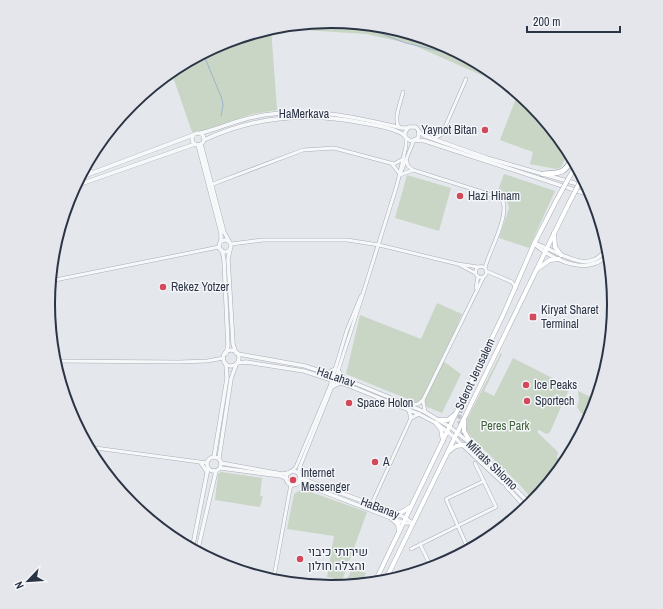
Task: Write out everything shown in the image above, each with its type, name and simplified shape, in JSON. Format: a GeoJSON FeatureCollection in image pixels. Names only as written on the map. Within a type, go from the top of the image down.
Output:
{"type":"FeatureCollection","features":[{"type":"Feature","properties":{"kind":"highway"},"geometry":{"type":"LineString","coordinates":[[543,174],[562,172],[570,164]]}},
{"type":"Feature","properties":{"kind":"main road","name":"Sderot Jerusalem"},"geometry":{"type":"LineString","coordinates":[[377,577],[461,406],[516,288],[534,244],[573,170]]}},
{"type":"Feature","properties":{"kind":"main road","name":"Sderot Jerusalem"},"geometry":{"type":"LineString","coordinates":[[388,575],[554,231],[579,183]]}},
{"type":"Feature","properties":{"kind":"main road"},"geometry":{"type":"LineString","coordinates":[[536,269],[550,260],[560,257],[554,245],[554,231]]}},
{"type":"Feature","properties":{"kind":"main road"},"geometry":{"type":"LineString","coordinates":[[443,441],[441,429],[437,421],[448,420],[461,406]]}},
{"type":"Feature","properties":{"kind":"main road"},"geometry":{"type":"LineString","coordinates":[[467,411],[464,431],[469,445],[498,473],[509,489]]}},
{"type":"Feature","properties":{"kind":"main road"},"geometry":{"type":"LineString","coordinates":[[444,457],[452,448],[469,445]]}},
{"type":"Feature","properties":{"kind":"main road"},"geometry":{"type":"LineString","coordinates":[[395,513],[402,512],[413,504]]}},
{"type":"Feature","properties":{"kind":"main road"},"geometry":{"type":"LineString","coordinates":[[392,519],[398,524],[398,535]]}},
{"type":"Feature","properties":{"kind":"street"},"geometry":{"type":"LineString","coordinates":[[433,139],[442,134],[466,79]]}},
{"type":"Feature","properties":{"kind":"street"},"geometry":{"type":"LineString","coordinates":[[399,127],[396,122],[403,92]]}},
{"type":"Feature","properties":{"kind":"street","name":"HaMerkava"},"geometry":{"type":"LineString","coordinates":[[201,133],[252,117],[282,112],[330,113],[407,128]]}},
{"type":"Feature","properties":{"kind":"street","name":"HaMerkava"},"geometry":{"type":"LineString","coordinates":[[204,140],[254,123],[282,117],[303,116],[345,119],[391,129],[406,137]]}},
{"type":"Feature","properties":{"kind":"street"},"geometry":{"type":"LineString","coordinates":[[387,124],[397,118]]}},
{"type":"Feature","properties":{"kind":"street"},"geometry":{"type":"LineString","coordinates":[[292,484],[298,482],[299,469],[337,370],[348,330],[363,293],[379,244],[404,159],[406,146],[405,132],[407,128],[414,126],[422,135],[445,144],[487,158],[580,185]]}},
{"type":"Feature","properties":{"kind":"street"},"geometry":{"type":"LineString","coordinates":[[213,184],[303,150],[316,148],[334,148],[390,163],[397,163],[404,159],[414,140],[419,135],[418,131]]}},
{"type":"Feature","properties":{"kind":"street"},"geometry":{"type":"LineString","coordinates":[[83,183],[198,144],[204,140],[201,133],[197,133],[88,174]]}},
{"type":"Feature","properties":{"kind":"street"},"geometry":{"type":"LineString","coordinates":[[442,134],[445,144]]}},
{"type":"Feature","properties":{"kind":"street"},"geometry":{"type":"LineString","coordinates":[[193,135],[192,140],[198,144],[213,184],[224,232],[230,242],[228,259],[233,344],[239,358],[231,379],[219,458],[221,468]]}},
{"type":"Feature","properties":{"kind":"street"},"geometry":{"type":"LineString","coordinates":[[406,137],[414,140],[425,141],[584,193]]}},
{"type":"Feature","properties":{"kind":"street"},"geometry":{"type":"LineString","coordinates":[[198,144],[221,233],[220,248],[224,260],[228,345],[225,356],[227,378],[214,457]]}},
{"type":"Feature","properties":{"kind":"street"},"geometry":{"type":"LineString","coordinates":[[404,159],[408,166],[413,170],[501,198],[505,208],[487,259],[483,268],[476,275],[476,289]]}},
{"type":"Feature","properties":{"kind":"street"},"geometry":{"type":"LineString","coordinates":[[390,163],[400,174]]}},
{"type":"Feature","properties":{"kind":"street"},"geometry":{"type":"LineString","coordinates":[[400,174],[413,170]]}},
{"type":"Feature","properties":{"kind":"street"},"geometry":{"type":"LineString","coordinates":[[221,241],[347,240],[379,244],[458,264],[483,268],[494,276],[512,282],[516,288]]}},
{"type":"Feature","properties":{"kind":"street"},"geometry":{"type":"LineString","coordinates":[[534,244],[575,265],[588,266],[600,262],[604,258]]}},
{"type":"Feature","properties":{"kind":"street"},"geometry":{"type":"LineString","coordinates":[[56,280],[220,248],[226,252],[230,250]]}},
{"type":"Feature","properties":{"kind":"street"},"geometry":{"type":"LineString","coordinates":[[560,257],[576,261],[588,261],[601,256],[603,252]]}},
{"type":"Feature","properties":{"kind":"street"},"geometry":{"type":"LineString","coordinates":[[458,264],[476,275],[494,276]]}},
{"type":"Feature","properties":{"kind":"street"},"geometry":{"type":"LineString","coordinates":[[426,412],[423,400],[476,289],[484,276],[483,268]]}},
{"type":"Feature","properties":{"kind":"street"},"geometry":{"type":"LineString","coordinates":[[512,282],[520,278]]}},
{"type":"Feature","properties":{"kind":"street"},"geometry":{"type":"LineString","coordinates":[[60,360],[179,362],[207,361],[225,356],[231,351],[237,354]]}},
{"type":"Feature","properties":{"kind":"street","name":"HaLahav"},"geometry":{"type":"LineString","coordinates":[[237,354],[305,366],[326,376]]}},
{"type":"Feature","properties":{"kind":"street","name":"HaLahav"},"geometry":{"type":"LineString","coordinates":[[236,364],[246,362],[304,371],[344,381],[411,405],[426,412],[448,432]]}},
{"type":"Feature","properties":{"kind":"street"},"geometry":{"type":"LineString","coordinates":[[226,364],[232,366],[236,364]]}},
{"type":"Feature","properties":{"kind":"street"},"geometry":{"type":"LineString","coordinates":[[331,386],[326,376],[337,370]]}},
{"type":"Feature","properties":{"kind":"street"},"geometry":{"type":"LineString","coordinates":[[286,479],[290,472],[296,467],[331,386],[344,381],[337,370]]}},
{"type":"Feature","properties":{"kind":"street","name":"HaLahav"},"geometry":{"type":"LineString","coordinates":[[344,381],[450,427]]}},
{"type":"Feature","properties":{"kind":"street"},"geometry":{"type":"LineString","coordinates":[[411,405],[423,400]]}},
{"type":"Feature","properties":{"kind":"street"},"geometry":{"type":"LineString","coordinates":[[368,503],[373,501],[411,418],[409,410]]}},
{"type":"Feature","properties":{"kind":"street"},"geometry":{"type":"LineString","coordinates":[[411,418],[419,414]]}},
{"type":"Feature","properties":{"kind":"street","name":"Mifrats Shlomo"},"geometry":{"type":"LineString","coordinates":[[450,427],[497,468],[526,501]]}},
{"type":"Feature","properties":{"kind":"street","name":"Mifrats Shlomo"},"geometry":{"type":"LineString","coordinates":[[448,432],[469,445]]}},
{"type":"Feature","properties":{"kind":"street"},"geometry":{"type":"LineString","coordinates":[[95,448],[201,463],[208,466],[212,471],[216,471]]}},
{"type":"Feature","properties":{"kind":"street"},"geometry":{"type":"LineString","coordinates":[[193,544],[208,476],[209,459],[214,457],[219,458]]}},
{"type":"Feature","properties":{"kind":"street"},"geometry":{"type":"LineString","coordinates":[[201,463],[205,467],[208,476]]}},
{"type":"Feature","properties":{"kind":"street"},"geometry":{"type":"LineString","coordinates":[[221,463],[282,474],[294,472],[299,477]]}},
{"type":"Feature","properties":{"kind":"street"},"geometry":{"type":"LineString","coordinates":[[411,548],[496,508],[475,463]]}},
{"type":"Feature","properties":{"kind":"street"},"geometry":{"type":"LineString","coordinates":[[198,547],[216,471],[221,468],[281,476],[292,484]]}},
{"type":"Feature","properties":{"kind":"street","name":"HaBanay"},"geometry":{"type":"LineString","coordinates":[[299,477],[395,513],[406,518],[412,523]]}},
{"type":"Feature","properties":{"kind":"street"},"geometry":{"type":"LineString","coordinates":[[466,546],[446,500],[484,481]]}},
{"type":"Feature","properties":{"kind":"street","name":"HaBanay"},"geometry":{"type":"LineString","coordinates":[[298,482],[392,519],[404,523],[412,523]]}},
{"type":"Feature","properties":{"kind":"street"},"geometry":{"type":"LineString","coordinates":[[274,575],[292,484]]}},
{"type":"Feature","properties":{"kind":"street","name":"Mifrats Shlomo"},"geometry":{"type":"LineString","coordinates":[[509,489],[523,504]]}},
{"type":"Feature","properties":{"kind":"street"},"geometry":{"type":"LineString","coordinates":[[373,501],[375,506]]}},
{"type":"Feature","properties":{"kind":"street"},"geometry":{"type":"LineString","coordinates":[[420,544],[429,563]]}},
{"type":"Feature","properties":{"kind":"green space"},"geometry":{"type":"Polygon","coordinates":[[[332,28],[368,30],[395,35],[437,49],[470,65],[493,80],[411,44],[366,34],[299,30],[332,28]]]}},
{"type":"Feature","properties":{"kind":"green space"},"geometry":{"type":"Polygon","coordinates":[[[271,34],[277,110],[252,114],[202,131],[192,132],[173,78],[193,65],[226,49],[271,34]]]}},
{"type":"Feature","properties":{"kind":"green space"},"geometry":{"type":"Polygon","coordinates":[[[516,99],[551,136],[566,158],[561,167],[556,169],[530,164],[533,152],[500,140],[516,99]]]}},
{"type":"Feature","properties":{"kind":"green space"},"geometry":{"type":"Polygon","coordinates":[[[504,174],[555,191],[529,248],[499,238],[509,208],[506,197],[497,193],[504,174]]]}},
{"type":"Feature","properties":{"kind":"green space"},"geometry":{"type":"Polygon","coordinates":[[[407,175],[451,188],[439,231],[395,218],[407,175]]]}},
{"type":"Feature","properties":{"kind":"green space"},"geometry":{"type":"Polygon","coordinates":[[[437,303],[462,314],[443,361],[461,374],[442,413],[346,374],[360,315],[421,339],[437,303]]]}},
{"type":"Feature","properties":{"kind":"green space","name":"Peres Park"},"geometry":{"type":"Polygon","coordinates":[[[501,353],[502,354],[484,391],[494,396],[513,358],[570,387],[550,432],[547,434],[539,430],[537,432],[558,452],[557,458],[559,459],[561,457],[551,473],[530,497],[521,486],[471,437],[466,430],[467,419],[501,353]]]}},
{"type":"Feature","properties":{"kind":"green space"},"geometry":{"type":"Polygon","coordinates":[[[578,391],[591,397],[585,415],[581,413],[577,407],[579,401],[578,391]]]}},
{"type":"Feature","properties":{"kind":"green space"},"geometry":{"type":"Polygon","coordinates":[[[221,472],[262,478],[260,496],[263,496],[260,507],[215,500],[218,474],[221,472]]]}},
{"type":"Feature","properties":{"kind":"green space"},"geometry":{"type":"Polygon","coordinates":[[[302,489],[367,512],[342,580],[327,577],[334,536],[287,529],[294,494],[302,489]]]}},
{"type":"Feature","properties":{"kind":"green space"},"geometry":{"type":"Polygon","coordinates":[[[352,568],[366,573],[363,579],[347,580],[352,568]]]}},
{"type":"Feature","properties":{"kind":"waterway"},"geometry":{"type":"LineString","coordinates":[[375,31],[406,43],[450,55]]}},
{"type":"Feature","properties":{"kind":"waterway"},"geometry":{"type":"LineString","coordinates":[[205,59],[222,99],[223,105],[221,116]]}},
{"type":"Feature","properties":{"kind":"tunnel"},"geometry":{"type":"LineString","coordinates":[[461,409],[459,420],[465,439]]}},
{"type":"Feature","properties":{"kind":"place","name":"Yaynot Bitan"},"geometry":{"type":"Point","coordinates":[485,130]}},
{"type":"Feature","properties":{"kind":"place","name":"Hazi Hinam"},"geometry":{"type":"Point","coordinates":[460,196]}},
{"type":"Feature","properties":{"kind":"place","name":"Rekez Yotzer"},"geometry":{"type":"Point","coordinates":[163,287]}},
{"type":"Feature","properties":{"kind":"place","name":"Kiryat Sharet Terminal"},"geometry":{"type":"Point","coordinates":[533,317]}},
{"type":"Feature","properties":{"kind":"place","name":"Ice Peaks"},"geometry":{"type":"Point","coordinates":[526,385]}},
{"type":"Feature","properties":{"kind":"place","name":"Sportech"},"geometry":{"type":"Point","coordinates":[527,401]}},
{"type":"Feature","properties":{"kind":"place","name":"Space Holon"},"geometry":{"type":"Point","coordinates":[349,403]}},
{"type":"Feature","properties":{"kind":"place","name":"A"},"geometry":{"type":"Point","coordinates":[375,462]}},
{"type":"Feature","properties":{"kind":"place","name":"Internet Messenger"},"geometry":{"type":"Point","coordinates":[293,480]}},
{"type":"Feature","properties":{"kind":"place","name":"שירותי כיבוי והצלה חולון"},"geometry":{"type":"Point","coordinates":[300,559]}}]}
